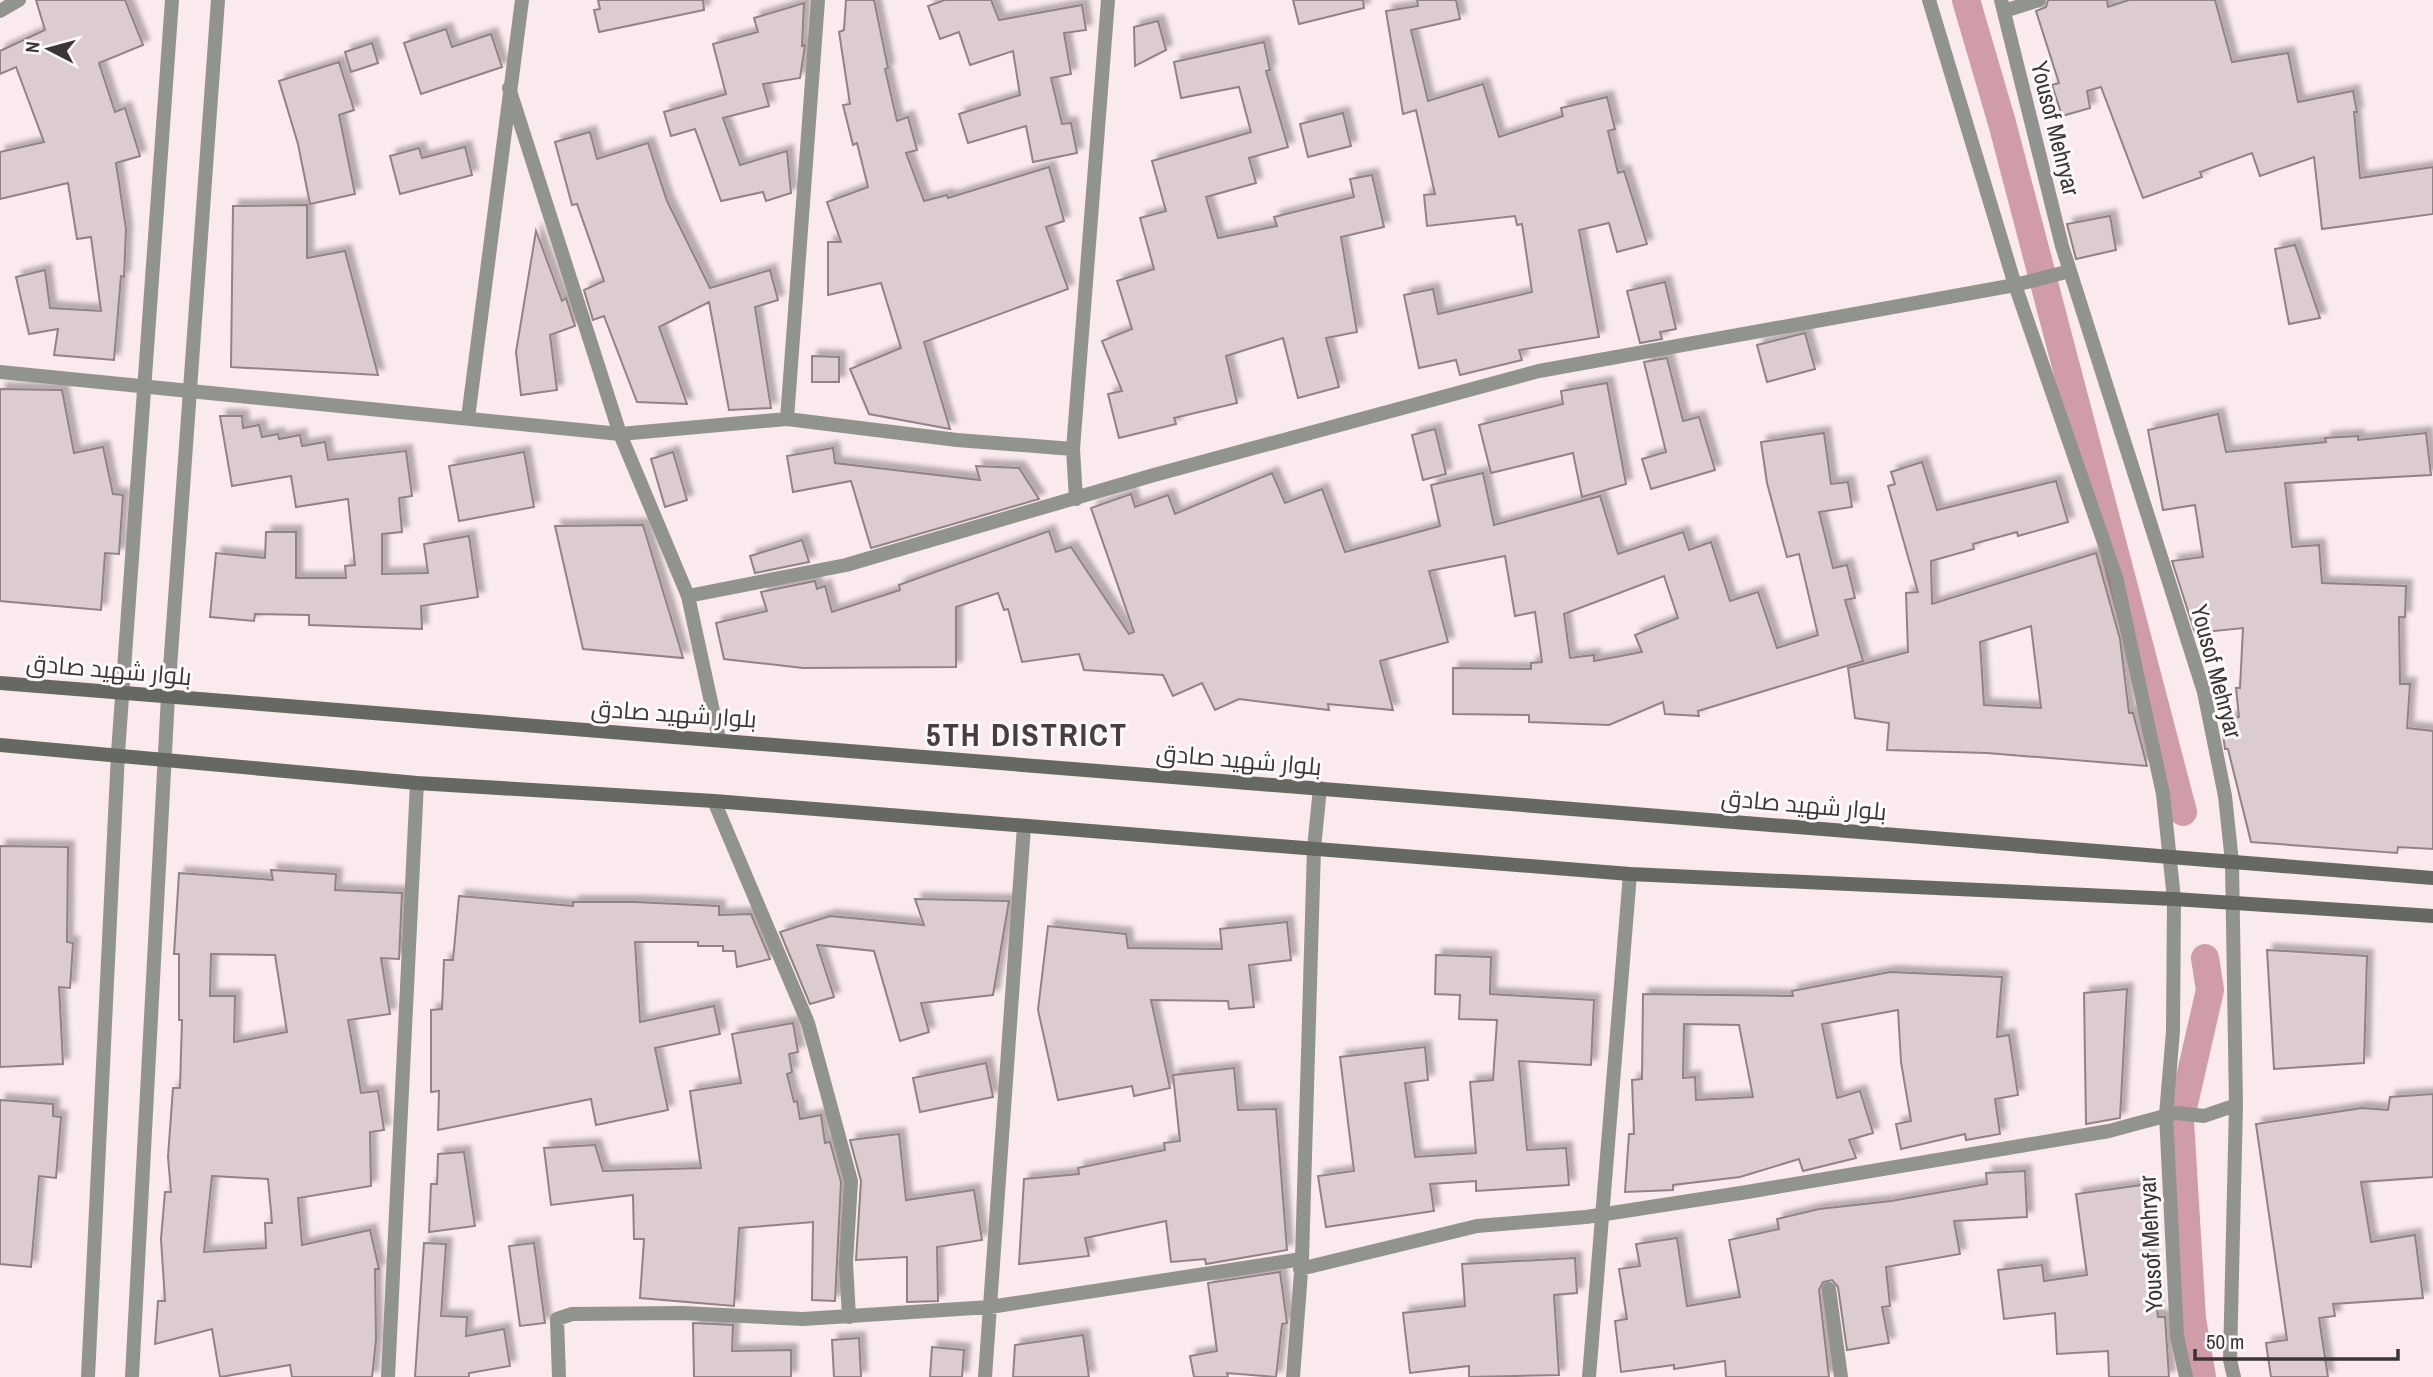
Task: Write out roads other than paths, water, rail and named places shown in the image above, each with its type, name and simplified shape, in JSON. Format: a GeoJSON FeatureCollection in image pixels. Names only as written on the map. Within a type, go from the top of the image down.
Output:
{"type":"FeatureCollection","features":[{"type":"Feature","properties":{"kind":"main road","name":"بلوار شهید صادق"},"geometry":{"type":"LineString","coordinates":[[0,683],[2433,878]]}},
{"type":"Feature","properties":{"kind":"main road"},"geometry":{"type":"LineString","coordinates":[[0,744],[417,783],[714,801],[1630,874],[2174,900],[2433,916]]}},
{"type":"Feature","properties":{"kind":"street"},"geometry":{"type":"LineString","coordinates":[[0,11],[19,0]]}},
{"type":"Feature","properties":{"kind":"street"},"geometry":{"type":"LineString","coordinates":[[88,1377],[118,753],[172,0]]}},
{"type":"Feature","properties":{"kind":"street"},"geometry":{"type":"LineString","coordinates":[[132,1377],[168,696],[218,0]]}},
{"type":"Feature","properties":{"kind":"street"},"geometry":{"type":"LineString","coordinates":[[468,418],[522,0]]}},
{"type":"Feature","properties":{"kind":"street"},"geometry":{"type":"LineString","coordinates":[[787,419],[818,0]]}},
{"type":"Feature","properties":{"kind":"street"},"geometry":{"type":"LineString","coordinates":[[1076,499],[1073,449],[1108,0]]}},
{"type":"Feature","properties":{"kind":"street","name":"Yousof Mehryar"},"geometry":{"type":"LineString","coordinates":[[1929,0],[2116,577],[2163,794],[2174,900],[2171,1114],[2177,1336],[2186,1377]]}},
{"type":"Feature","properties":{"kind":"street"},"geometry":{"type":"LineString","coordinates":[[2003,6],[2039,0]]}},
{"type":"Feature","properties":{"kind":"street","name":"Yousof Mehryar"},"geometry":{"type":"LineString","coordinates":[[2003,6],[2065,272],[2204,692],[2225,796],[2232,862],[2236,1105],[2230,1360],[2234,1377]]}},
{"type":"Feature","properties":{"kind":"street"},"geometry":{"type":"LineString","coordinates":[[509,88],[620,434],[688,596],[719,739]]}},
{"type":"Feature","properties":{"kind":"street"},"geometry":{"type":"LineString","coordinates":[[688,596],[846,565],[1539,371],[2020,284],[2065,272]]}},
{"type":"Feature","properties":{"kind":"street"},"geometry":{"type":"LineString","coordinates":[[0,372],[620,434],[787,419],[957,440],[1073,449]]}},
{"type":"Feature","properties":{"kind":"street"},"geometry":{"type":"LineString","coordinates":[[388,1377],[417,783]]}},
{"type":"Feature","properties":{"kind":"street"},"geometry":{"type":"LineString","coordinates":[[1293,1377],[1301,1264],[1314,848],[1320,788]]}},
{"type":"Feature","properties":{"kind":"street"},"geometry":{"type":"LineString","coordinates":[[714,801],[808,1023],[851,1181],[846,1263],[849,1317]]}},
{"type":"Feature","properties":{"kind":"street"},"geometry":{"type":"LineString","coordinates":[[985,1377],[1024,826]]}},
{"type":"Feature","properties":{"kind":"street"},"geometry":{"type":"LineString","coordinates":[[1589,1377],[1630,874]]}},
{"type":"Feature","properties":{"kind":"street"},"geometry":{"type":"LineString","coordinates":[[559,1377],[557,1319],[572,1314],[682,1313],[803,1319],[990,1307],[1301,1264],[1477,1226],[1586,1217],[1602,1212],[2016,1148],[2109,1131],[2171,1114],[2204,1116],[2236,1105]]}},
{"type":"Feature","properties":{"kind":"street"},"geometry":{"type":"LineString","coordinates":[[1829,1289],[1841,1377]]}},
{"type":"Feature","properties":{"kind":"waterway"},"geometry":{"type":"LineString","coordinates":[[1966,0],[2002,123],[2183,812]]}},
{"type":"Feature","properties":{"kind":"waterway"},"geometry":{"type":"LineString","coordinates":[[2202,1377],[2192,1319],[2180,1121],[2210,990],[2205,958]]}},
{"type":"Feature","properties":{"kind":"district","name":"5TH DISTRICT"},"geometry":{"type":"Point","coordinates":[1027,734]}}]}
